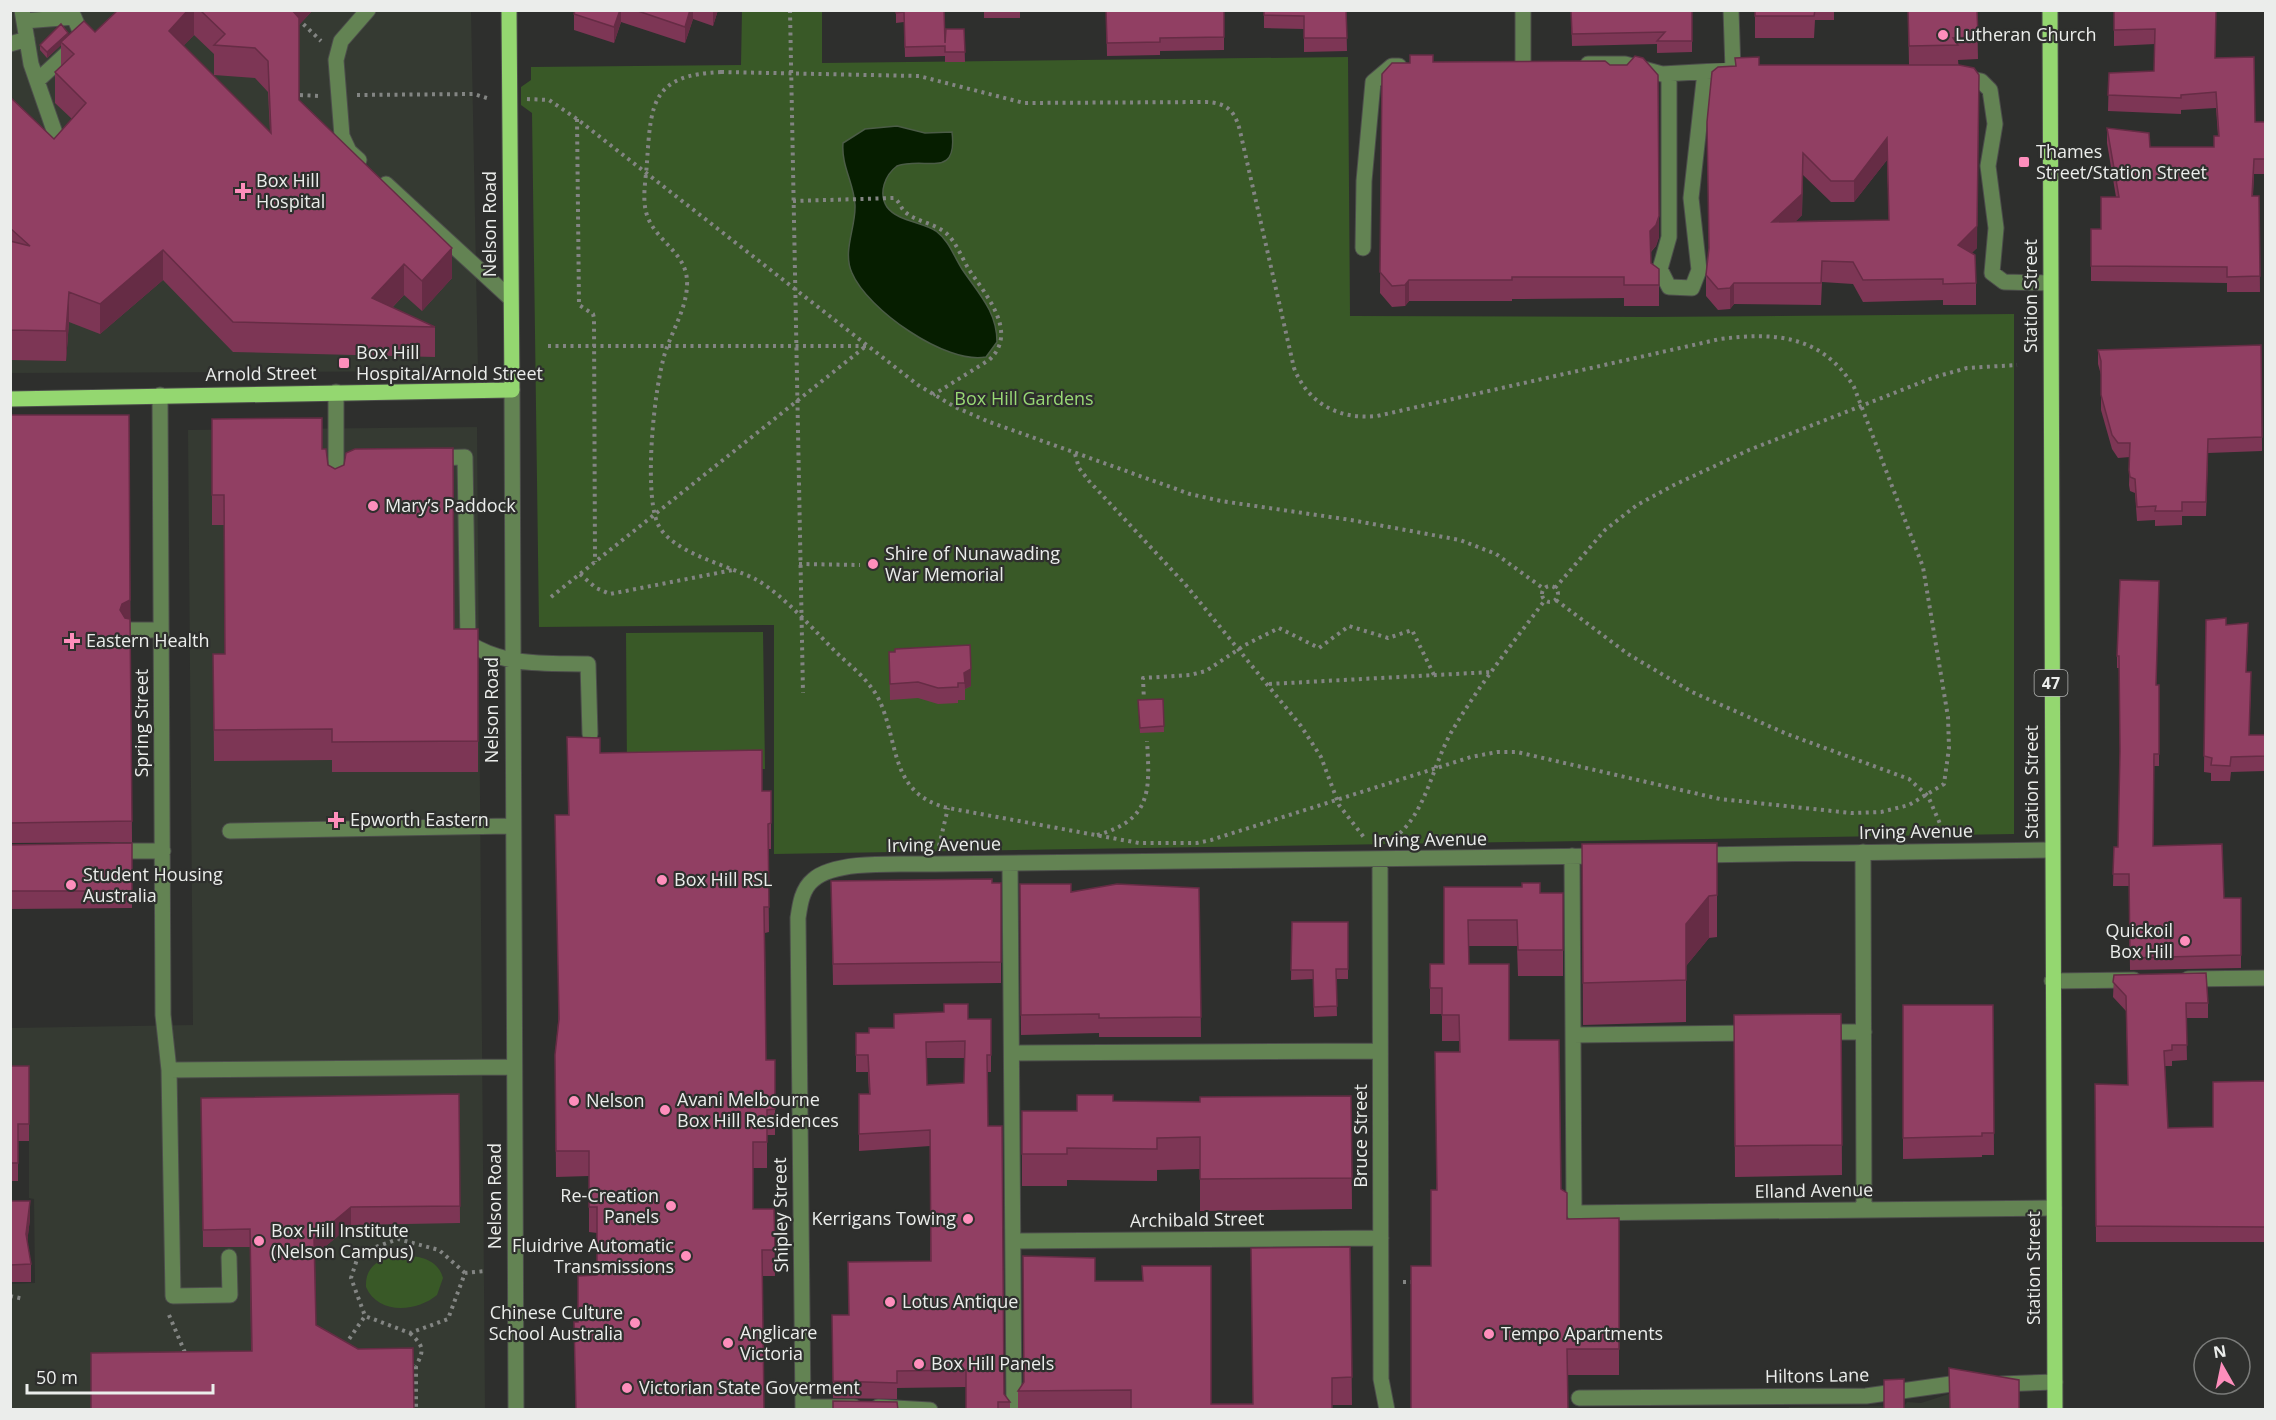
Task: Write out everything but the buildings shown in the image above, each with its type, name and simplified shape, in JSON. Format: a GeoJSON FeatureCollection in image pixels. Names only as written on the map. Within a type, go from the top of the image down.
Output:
{"type":"FeatureCollection","features":[{"type":"Feature","properties":{"kind":"main road","name":"Nelson Road"},"geometry":{"type":"LineString","coordinates":[[509,10],[512,390]]}},
{"type":"Feature","properties":{"kind":"main road","name":"Station Street"},"geometry":{"type":"LineString","coordinates":[[2049,10],[2055,1410]]}},
{"type":"Feature","properties":{"kind":"main road","name":"Arnold Street"},"geometry":{"type":"LineString","coordinates":[[10,399],[512,390]]}},
{"type":"Feature","properties":{"kind":"street"},"geometry":{"type":"LineString","coordinates":[[368,10],[341,41],[336,60],[342,136],[349,151],[510,297]]}},
{"type":"Feature","properties":{"kind":"street"},"geometry":{"type":"LineString","coordinates":[[1523,10],[1517,69],[1541,69]]}},
{"type":"Feature","properties":{"kind":"street"},"geometry":{"type":"LineString","coordinates":[[1731,10],[1733,70]]}},
{"type":"Feature","properties":{"kind":"street"},"geometry":{"type":"LineString","coordinates":[[37,81],[76,44],[80,31],[74,17],[23,16],[37,81],[55,133]]}},
{"type":"Feature","properties":{"kind":"street"},"geometry":{"type":"LineString","coordinates":[[10,44],[27,39]]}},
{"type":"Feature","properties":{"kind":"street"},"geometry":{"type":"LineString","coordinates":[[1575,65],[1625,64],[1669,74],[1752,69]]}},
{"type":"Feature","properties":{"kind":"street"},"geometry":{"type":"LineString","coordinates":[[1363,248],[1364,181],[1373,82],[1392,66],[1416,67]]}},
{"type":"Feature","properties":{"kind":"street"},"geometry":{"type":"LineString","coordinates":[[1669,74],[1669,237],[1660,269],[1670,287],[1692,288],[1699,270],[1691,198],[1705,72]]}},
{"type":"Feature","properties":{"kind":"street"},"geometry":{"type":"LineString","coordinates":[[1941,77],[1981,81],[1990,90],[1995,124],[1988,166],[1996,228],[1992,273],[2004,282],[2050,283]]}},
{"type":"Feature","properties":{"kind":"street","name":"Nelson Road"},"geometry":{"type":"LineString","coordinates":[[512,390],[511,662],[516,1410]]}},
{"type":"Feature","properties":{"kind":"street"},"geometry":{"type":"LineString","coordinates":[[336,392],[336,483],[355,468]]}},
{"type":"Feature","properties":{"kind":"street","name":"Spring Street"},"geometry":{"type":"LineString","coordinates":[[160,395],[163,1015],[170,1070],[173,1296]]}},
{"type":"Feature","properties":{"kind":"street"},"geometry":{"type":"LineString","coordinates":[[419,458],[465,457],[468,643],[484,653],[511,662],[588,663],[590,734]]}},
{"type":"Feature","properties":{"kind":"street"},"geometry":{"type":"LineString","coordinates":[[130,630],[161,630]]}},
{"type":"Feature","properties":{"kind":"street"},"geometry":{"type":"LineString","coordinates":[[230,831],[512,826]]}},
{"type":"Feature","properties":{"kind":"street","name":"Irving Avenue"},"geometry":{"type":"LineString","coordinates":[[1683,855],[2051,850]]}},
{"type":"Feature","properties":{"kind":"street"},"geometry":{"type":"LineString","coordinates":[[92,852],[163,851]]}},
{"type":"Feature","properties":{"kind":"street"},"geometry":{"type":"LineString","coordinates":[[1863,852],[1864,1210]]}},
{"type":"Feature","properties":{"kind":"street"},"geometry":{"type":"LineString","coordinates":[[1572,856],[1573,1035],[1770,1033]]}},
{"type":"Feature","properties":{"kind":"street","name":"Irving Avenue"},"geometry":{"type":"LineString","coordinates":[[813,880],[830,870],[844,867],[935,864],[1380,861],[1617,856]]}},
{"type":"Feature","properties":{"kind":"street","name":"Bruce Street"},"geometry":{"type":"LineString","coordinates":[[1380,861],[1381,1379],[1387,1410]]}},
{"type":"Feature","properties":{"kind":"street"},"geometry":{"type":"LineString","coordinates":[[1010,864],[1014,1410]]}},
{"type":"Feature","properties":{"kind":"street","name":"Shipley Street"},"geometry":{"type":"LineString","coordinates":[[803,1408],[798,918],[802,896],[813,880]]}},
{"type":"Feature","properties":{"kind":"street"},"geometry":{"type":"LineString","coordinates":[[2170,980],[2265,978]]}},
{"type":"Feature","properties":{"kind":"street"},"geometry":{"type":"LineString","coordinates":[[2052,981],[2146,980]]}},
{"type":"Feature","properties":{"kind":"street"},"geometry":{"type":"LineString","coordinates":[[1805,1033],[1864,1032]]}},
{"type":"Feature","properties":{"kind":"street","name":"Elland Avenue"},"geometry":{"type":"LineString","coordinates":[[1573,1035],[1574,1213],[2054,1208]]}},
{"type":"Feature","properties":{"kind":"street"},"geometry":{"type":"LineString","coordinates":[[1012,1053],[1380,1051]]}},
{"type":"Feature","properties":{"kind":"street"},"geometry":{"type":"LineString","coordinates":[[170,1070],[514,1067]]}},
{"type":"Feature","properties":{"kind":"street","name":"Archibald Street"},"geometry":{"type":"LineString","coordinates":[[1014,1241],[1381,1238]]}},
{"type":"Feature","properties":{"kind":"street"},"geometry":{"type":"LineString","coordinates":[[173,1296],[230,1295],[229,1257]]}},
{"type":"Feature","properties":{"kind":"street","name":"Hiltons Lane"},"geometry":{"type":"LineString","coordinates":[[1579,1398],[1866,1396],[1951,1384],[2055,1382]]}},
{"type":"Feature","properties":{"kind":"street"},"geometry":{"type":"LineString","coordinates":[[803,1408],[930,1410]]}},
{"type":"Feature","properties":{"kind":"path"},"geometry":{"type":"LineString","coordinates":[[297,18],[304,10]]}},
{"type":"Feature","properties":{"kind":"path"},"geometry":{"type":"LineString","coordinates":[[790,10],[802,693]]}},
{"type":"Feature","properties":{"kind":"path"},"geometry":{"type":"LineString","coordinates":[[701,73],[791,73],[930,77],[1001,99],[1024,103],[1206,102],[1227,106],[1235,116],[1240,130],[1294,368],[1312,397],[1335,412],[1362,417],[1377,416],[1720,339],[1747,336],[1799,340],[1825,354],[1844,370],[1862,405],[1920,556],[1946,707],[1950,748],[1944,784],[1909,806],[1881,812],[1851,813],[1742,801],[1670,789],[1516,752],[1480,755],[1197,843],[1139,843],[1095,836],[948,808],[924,799],[910,787],[900,768],[881,704],[874,691],[770,589],[674,543],[663,533],[654,514],[651,486],[660,375],[667,346],[685,299],[687,277],[683,261],[654,228],[647,214],[646,173],[652,110],[662,92],[672,82],[701,73]]}},
{"type":"Feature","properties":{"kind":"path"},"geometry":{"type":"LineString","coordinates":[[369,94],[474,94],[483,99],[549,100],[577,119],[933,395],[972,414],[1075,454],[1206,498],[1351,520],[1460,540],[1496,554],[1544,589]]}},
{"type":"Feature","properties":{"kind":"path"},"geometry":{"type":"LineString","coordinates":[[577,119],[579,305],[593,314],[595,562]]}},
{"type":"Feature","properties":{"kind":"path"},"geometry":{"type":"LineString","coordinates":[[793,201],[891,198],[899,201],[905,212],[939,228],[951,238],[985,291],[1000,328],[1002,342],[996,354],[933,395]]}},
{"type":"Feature","properties":{"kind":"path"},"geometry":{"type":"LineString","coordinates":[[548,346],[866,345]]}},
{"type":"Feature","properties":{"kind":"path"},"geometry":{"type":"LineString","coordinates":[[551,597],[866,345]]}},
{"type":"Feature","properties":{"kind":"path"},"geometry":{"type":"LineString","coordinates":[[1555,588],[1605,530],[1637,505],[1674,484],[1749,450],[1935,377],[1967,368],[2017,365]]}},
{"type":"Feature","properties":{"kind":"path"},"geometry":{"type":"LineString","coordinates":[[1075,454],[1079,468],[1089,481],[1143,536],[1269,684],[1317,748],[1337,800],[1366,841]]}},
{"type":"Feature","properties":{"kind":"path"},"geometry":{"type":"LineString","coordinates":[[799,564],[860,565]]}},
{"type":"Feature","properties":{"kind":"path"},"geometry":{"type":"LineString","coordinates":[[580,574],[596,588],[610,594],[734,570]]}},
{"type":"Feature","properties":{"kind":"path"},"geometry":{"type":"LineString","coordinates":[[1555,588],[1548,586],[1542,594],[1545,600],[1550,602],[1556,600]]}},
{"type":"Feature","properties":{"kind":"path"},"geometry":{"type":"LineString","coordinates":[[1555,588],[1558,595],[1556,600]]}},
{"type":"Feature","properties":{"kind":"path"},"geometry":{"type":"LineString","coordinates":[[1387,840],[1402,831],[1415,813],[1423,800],[1433,769],[1453,729],[1545,600]]}},
{"type":"Feature","properties":{"kind":"path"},"geometry":{"type":"LineString","coordinates":[[1556,600],[1628,654],[1692,692],[1787,734],[1909,779],[1928,796],[1953,852]]}},
{"type":"Feature","properties":{"kind":"path"},"geometry":{"type":"LineString","coordinates":[[1144,703],[1143,678],[1190,675],[1206,671],[1240,648],[1280,628],[1319,648],[1349,626],[1388,638],[1412,630],[1434,675]]}},
{"type":"Feature","properties":{"kind":"path"},"geometry":{"type":"LineString","coordinates":[[1269,684],[1492,672]]}},
{"type":"Feature","properties":{"kind":"path"},"geometry":{"type":"LineString","coordinates":[[1095,836],[1125,824],[1141,809],[1148,788],[1147,741]]}},
{"type":"Feature","properties":{"kind":"path"},"geometry":{"type":"LineString","coordinates":[[935,864],[948,808]]}},
{"type":"Feature","properties":{"kind":"path"},"geometry":{"type":"LineString","coordinates":[[416,1410],[416,1366],[423,1352],[423,1346],[410,1333],[365,1316],[351,1278],[360,1253],[398,1239],[438,1250],[465,1273],[486,1271]]}},
{"type":"Feature","properties":{"kind":"path"},"geometry":{"type":"LineString","coordinates":[[410,1333],[448,1319],[465,1273]]}},
{"type":"Feature","properties":{"kind":"path"},"geometry":{"type":"LineString","coordinates":[[1403,1282],[1425,1282]]}},
{"type":"Feature","properties":{"kind":"path"},"geometry":{"type":"LineString","coordinates":[[10,1296],[24,1299]]}},
{"type":"Feature","properties":{"kind":"path"},"geometry":{"type":"LineString","coordinates":[[173,1296],[169,1314],[190,1366]]}},
{"type":"Feature","properties":{"kind":"path"},"geometry":{"type":"LineString","coordinates":[[354,1349],[343,1347],[365,1316]]}},
{"type":"Feature","properties":{"kind":"path"},"geometry":{"type":"LineString","coordinates":[[405,1363],[416,1366]]}},
{"type":"Feature","properties":{"kind":"shaded area","name":"Box Hill Hospital"},"geometry":{"type":"Polygon","coordinates":[[[10,11],[471,11],[478,371],[11,373],[10,11]]]}},
{"type":"Feature","properties":{"kind":"shaded area"},"geometry":{"type":"Polygon","coordinates":[[[897,126],[925,133],[952,132],[953,147],[950,156],[945,161],[897,166],[886,179],[883,196],[891,212],[924,225],[941,235],[986,303],[994,321],[997,342],[986,357],[969,357],[950,352],[910,332],[890,318],[874,302],[860,287],[852,273],[848,256],[855,205],[844,159],[843,143],[865,129],[897,126]]]}},
{"type":"Feature","properties":{"kind":"shaded area"},"geometry":{"type":"Polygon","coordinates":[[[477,427],[485,1409],[11,1409],[10,1284],[35,1283],[34,1199],[29,1198],[29,1084],[11,1084],[11,1028],[193,1025],[188,430],[477,427]]]}},
{"type":"Feature","properties":{"kind":"shaded area"},"geometry":{"type":"Polygon","coordinates":[[[1949,1394],[2018,1409],[1789,1410],[1789,1407],[1904,1406],[1907,1402],[1921,1403],[1949,1394]]]}},
{"type":"Feature","properties":{"kind":"green space","name":"Box Hill Gardens"},"geometry":{"type":"Polygon","coordinates":[[[742,10],[822,11],[822,63],[1348,57],[1350,316],[1648,317],[2014,314],[2014,834],[774,854],[774,625],[539,627],[532,113],[521,105],[521,87],[531,80],[531,67],[741,65],[742,10]]]}},
{"type":"Feature","properties":{"kind":"green space"},"geometry":{"type":"Polygon","coordinates":[[[763,632],[765,769],[627,770],[626,633],[763,632]]]}},
{"type":"Feature","properties":{"kind":"green space"},"geometry":{"type":"Polygon","coordinates":[[[394,1256],[423,1258],[435,1265],[443,1278],[437,1295],[419,1305],[398,1308],[379,1302],[372,1296],[366,1287],[370,1270],[382,1260],[394,1256]]]}},
{"type":"Feature","properties":{"kind":"place","name":"Lutheran Church"},"geometry":{"type":"Point","coordinates":[1943,35]}},
{"type":"Feature","properties":{"kind":"place","name":"Thames Street/Station Street"},"geometry":{"type":"Point","coordinates":[2024,162]}},
{"type":"Feature","properties":{"kind":"place","name":"Box Hill Hospital"},"geometry":{"type":"Point","coordinates":[243,191]}},
{"type":"Feature","properties":{"kind":"place","name":"Box Hill Hospital/Arnold Street"},"geometry":{"type":"Point","coordinates":[344,363]}},
{"type":"Feature","properties":{"kind":"place","name":"Mary’s Paddock"},"geometry":{"type":"Point","coordinates":[373,506]}},
{"type":"Feature","properties":{"kind":"place","name":"Shire of Nunawading War Memorial"},"geometry":{"type":"Point","coordinates":[873,564]}},
{"type":"Feature","properties":{"kind":"place","name":"Eastern Health"},"geometry":{"type":"Point","coordinates":[72,641]}},
{"type":"Feature","properties":{"kind":"place","name":"Epworth Eastern"},"geometry":{"type":"Point","coordinates":[336,820]}},
{"type":"Feature","properties":{"kind":"place","name":"Box Hill RSL"},"geometry":{"type":"Point","coordinates":[662,880]}},
{"type":"Feature","properties":{"kind":"place","name":"Student Housing Australia"},"geometry":{"type":"Point","coordinates":[71,885]}},
{"type":"Feature","properties":{"kind":"place","name":"Quickoil Box Hill"},"geometry":{"type":"Point","coordinates":[2185,941]}},
{"type":"Feature","properties":{"kind":"place","name":"Nelson"},"geometry":{"type":"Point","coordinates":[574,1101]}},
{"type":"Feature","properties":{"kind":"place","name":"Avani Melbourne Box Hill Residences"},"geometry":{"type":"Point","coordinates":[665,1110]}},
{"type":"Feature","properties":{"kind":"place","name":"Re-Creation Panels"},"geometry":{"type":"Point","coordinates":[671,1206]}},
{"type":"Feature","properties":{"kind":"place","name":"Kerrigans Towing"},"geometry":{"type":"Point","coordinates":[968,1219]}},
{"type":"Feature","properties":{"kind":"place","name":"Box Hill Institute (Nelson Campus)"},"geometry":{"type":"Point","coordinates":[259,1241]}},
{"type":"Feature","properties":{"kind":"place","name":"Fluidrive Automatic Transmissions"},"geometry":{"type":"Point","coordinates":[686,1256]}},
{"type":"Feature","properties":{"kind":"place","name":"Lotus Antique"},"geometry":{"type":"Point","coordinates":[890,1302]}},
{"type":"Feature","properties":{"kind":"place","name":"Chinese Culture School Australia"},"geometry":{"type":"Point","coordinates":[635,1323]}},
{"type":"Feature","properties":{"kind":"place","name":"Tempo Apartments"},"geometry":{"type":"Point","coordinates":[1489,1334]}},
{"type":"Feature","properties":{"kind":"place","name":"Anglicare Victoria"},"geometry":{"type":"Point","coordinates":[728,1343]}},
{"type":"Feature","properties":{"kind":"place","name":"Box Hill Panels"},"geometry":{"type":"Point","coordinates":[919,1364]}},
{"type":"Feature","properties":{"kind":"place","name":"Victorian State Goverment"},"geometry":{"type":"Point","coordinates":[627,1388]}}]}
